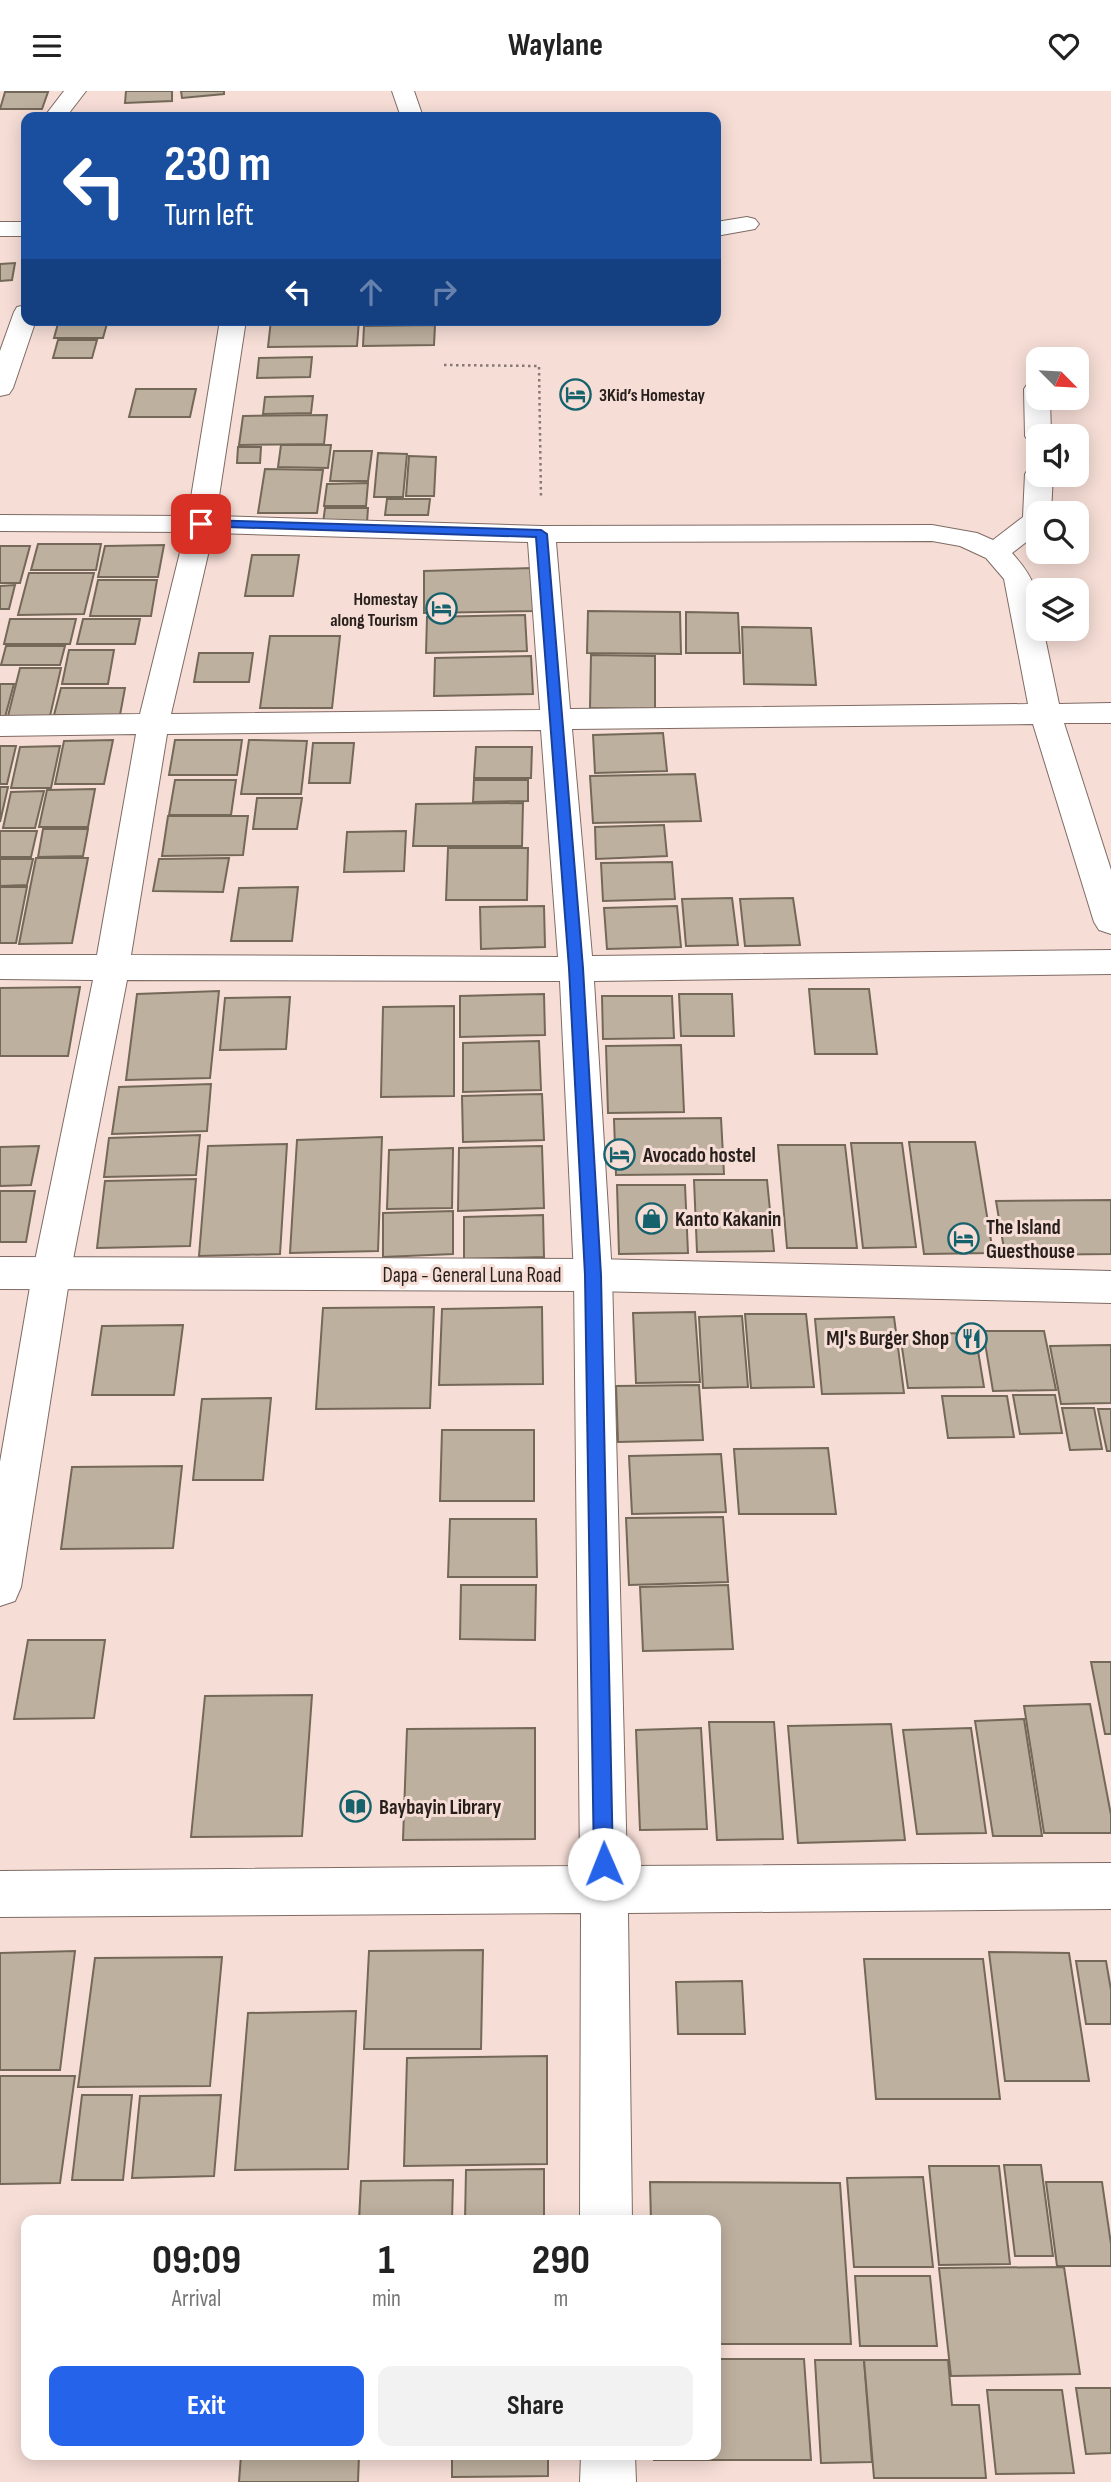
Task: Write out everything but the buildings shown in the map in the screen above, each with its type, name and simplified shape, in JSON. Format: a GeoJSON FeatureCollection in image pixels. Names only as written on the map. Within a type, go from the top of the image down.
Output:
{"type":"FeatureCollection","features":[{"type":"Feature","properties":{"kind":"street"},"geometry":{"type":"LineString","coordinates":[[59,112],[75,91]]}},
{"type":"Feature","properties":{"kind":"street"},"geometry":{"type":"LineString","coordinates":[[402,91],[410,112]]}},
{"type":"Feature","properties":{"kind":"street"},"geometry":{"type":"LineString","coordinates":[[721,228],[747,224]]}},
{"type":"Feature","properties":{"kind":"street"},"geometry":{"type":"LineString","coordinates":[[0,229],[21,229]]}},
{"type":"Feature","properties":{"kind":"street"},"geometry":{"type":"LineString","coordinates":[[0,388],[21,326]]}},
{"type":"Feature","properties":{"kind":"street"},"geometry":{"type":"LineString","coordinates":[[0,1587],[51,1275],[112,968],[153,725],[201,524],[232,326]]}},
{"type":"Feature","properties":{"kind":"street"},"geometry":{"type":"LineString","coordinates":[[996,552],[1037,520],[1038,487]]}},
{"type":"Feature","properties":{"kind":"street"},"geometry":{"type":"LineString","coordinates":[[0,523],[201,524],[541,534],[932,533],[967,539],[996,552],[1018,577],[1045,712],[1111,922]]}},
{"type":"Feature","properties":{"kind":"street"},"geometry":{"type":"LineString","coordinates":[[541,534],[576,968],[593,1275],[604,1891],[606,2215]]}},
{"type":"Feature","properties":{"kind":"street"},"geometry":{"type":"LineString","coordinates":[[0,726],[1111,713]]}},
{"type":"Feature","properties":{"kind":"street"},"geometry":{"type":"LineString","coordinates":[[0,967],[576,968],[1111,962]]}},
{"type":"Feature","properties":{"kind":"street","name":"Dapa - General Luna Road"},"geometry":{"type":"LineString","coordinates":[[0,1273],[593,1275],[1111,1287]]}},
{"type":"Feature","properties":{"kind":"street"},"geometry":{"type":"LineString","coordinates":[[0,1894],[1111,1887]]}},
{"type":"Feature","properties":{"kind":"street"},"geometry":{"type":"LineString","coordinates":[[608,2460],[608,2482]]}},
{"type":"Feature","properties":{"kind":"path"},"geometry":{"type":"LineString","coordinates":[[443,365],[539,366],[541,534]]}},
{"type":"Feature","properties":{"kind":"place","name":"3Kid’s Homestay"},"geometry":{"type":"Point","coordinates":[576,395]}},
{"type":"Feature","properties":{"kind":"place","name":"Homestay along Tourism"},"geometry":{"type":"Point","coordinates":[441,609]}},
{"type":"Feature","properties":{"kind":"place","name":"Avocado hostel"},"geometry":{"type":"Point","coordinates":[620,1155]}},
{"type":"Feature","properties":{"kind":"place","name":"Kanto Kakanin"},"geometry":{"type":"Point","coordinates":[652,1219]}},
{"type":"Feature","properties":{"kind":"place","name":"The Island Guesthouse"},"geometry":{"type":"Point","coordinates":[963,1239]}},
{"type":"Feature","properties":{"kind":"place","name":"MJ's Burger Shop"},"geometry":{"type":"Point","coordinates":[972,1338]}},
{"type":"Feature","properties":{"kind":"place","name":"Baybayin Library"},"geometry":{"type":"Point","coordinates":[356,1807]}},
{"type":"Feature","properties":{"kind":"route"},"geometry":{"type":"LineString","coordinates":[[201,524],[541,534],[576,968],[593,1275],[604,1864]]}}]}
